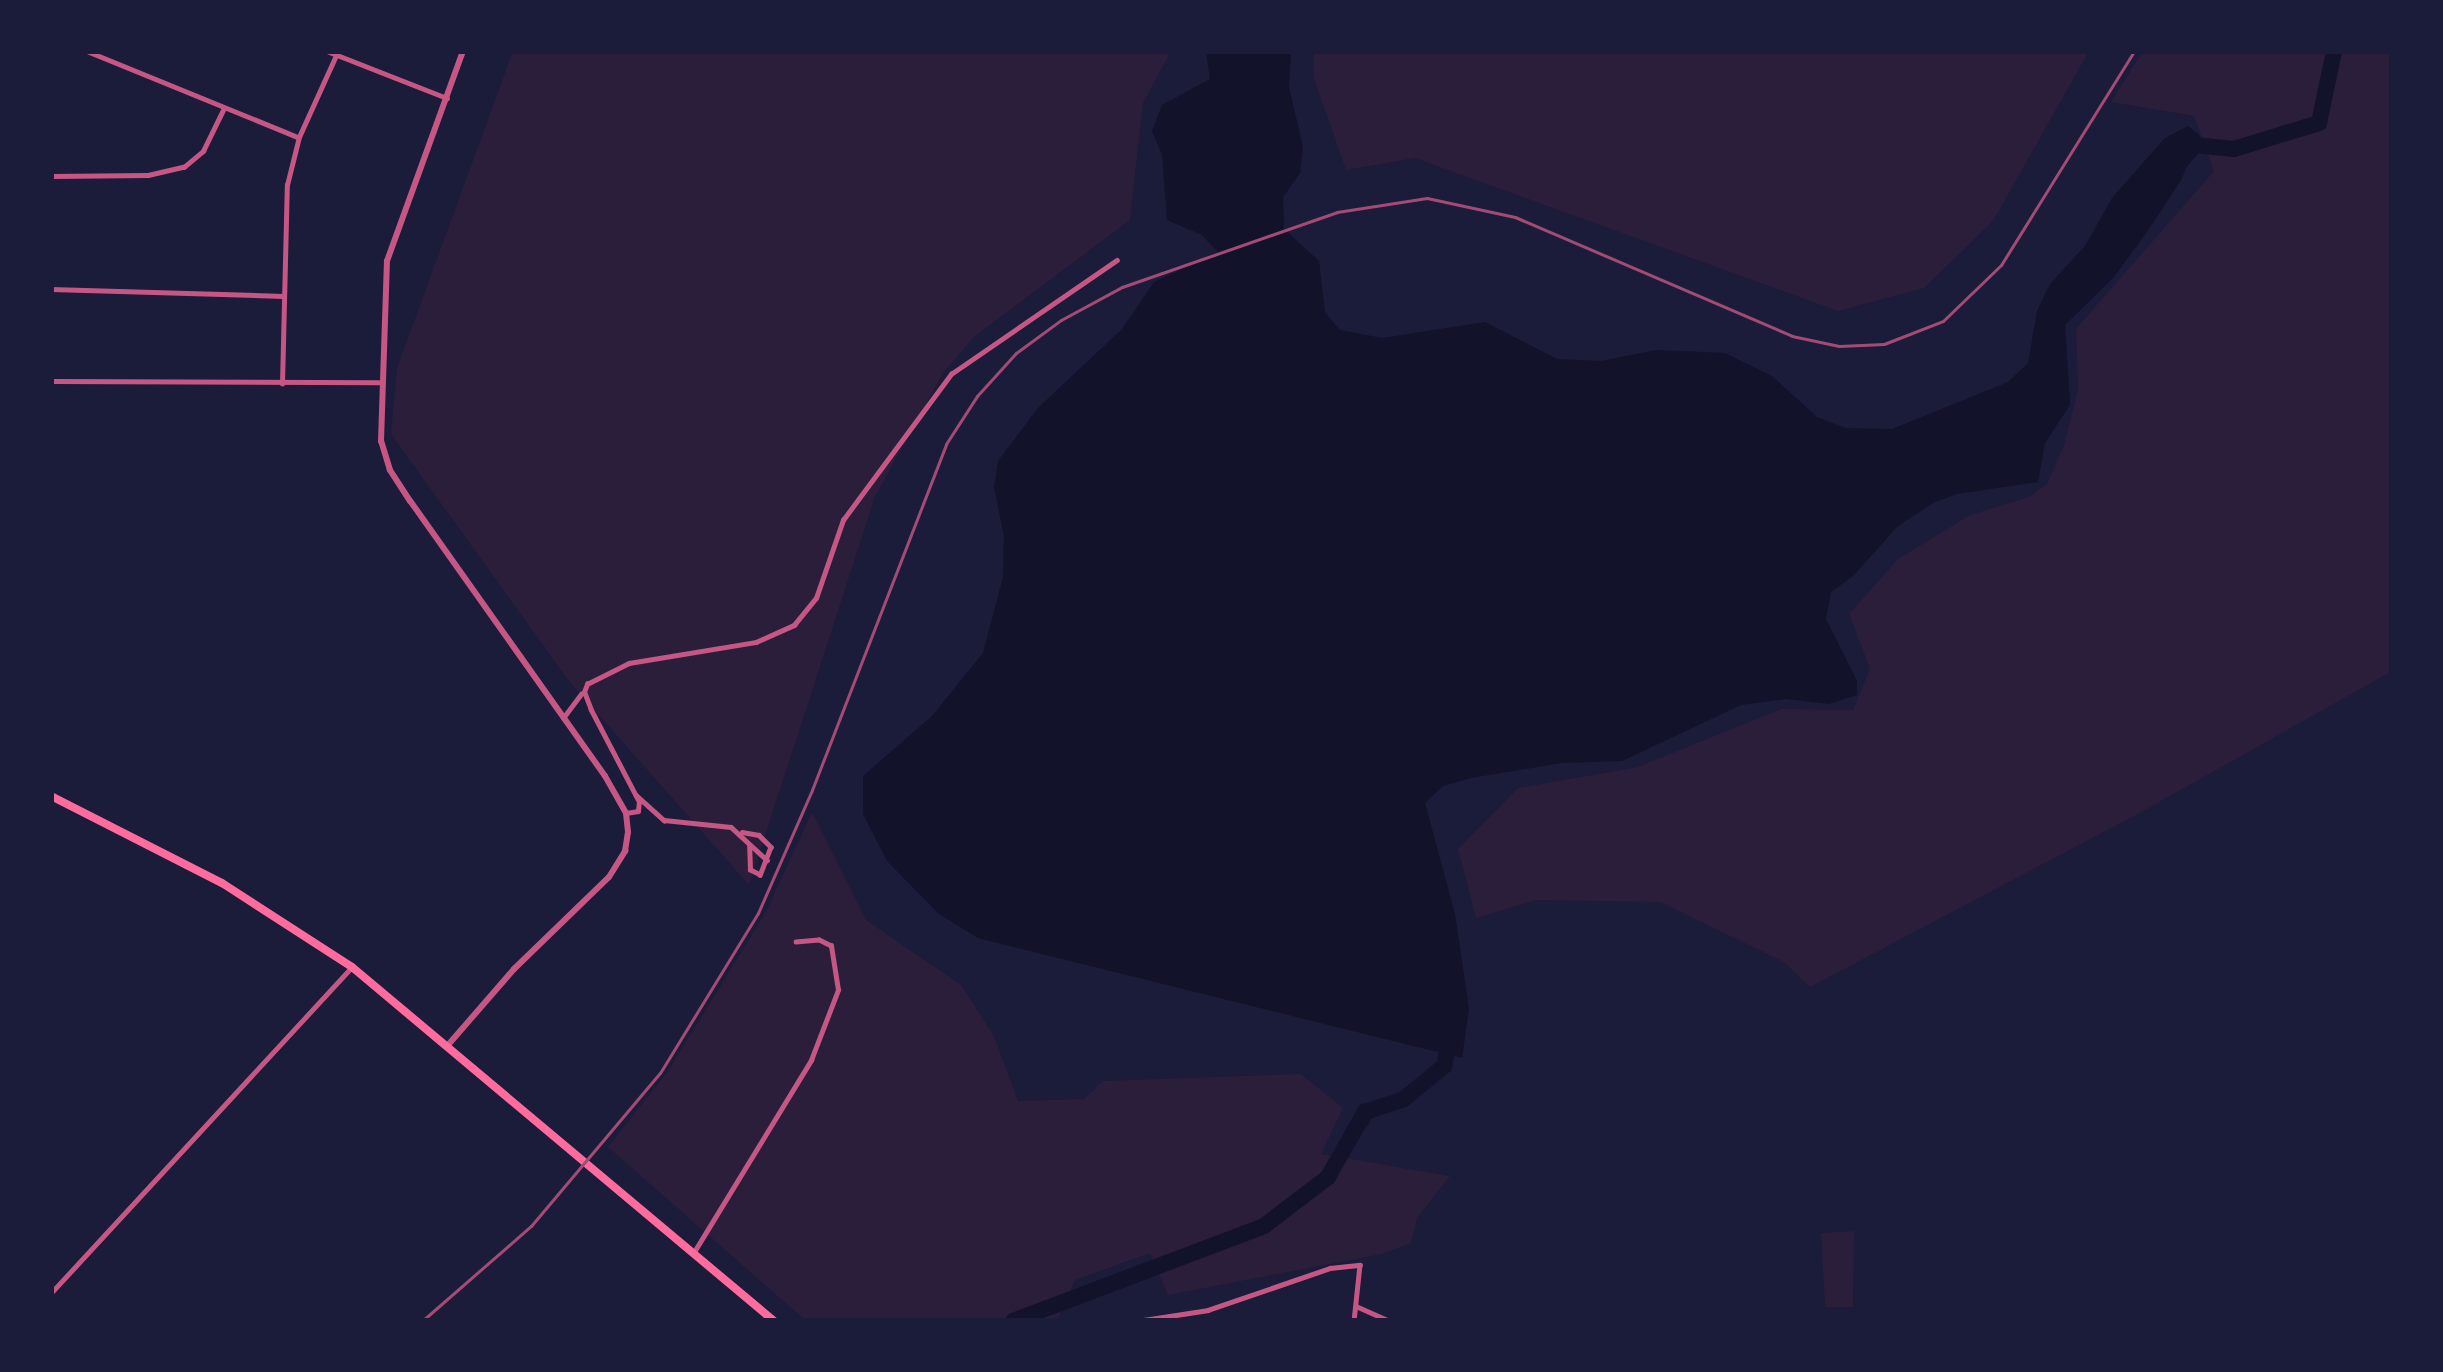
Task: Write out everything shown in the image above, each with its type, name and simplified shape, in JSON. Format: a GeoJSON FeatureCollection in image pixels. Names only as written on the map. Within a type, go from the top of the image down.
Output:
{"type":"FeatureCollection","features":[{"type":"Feature","properties":{"kind":"main road"},"geometry":{"type":"LineString","coordinates":[[51,796],[222,883],[352,967],[774,1321]]}},
{"type":"Feature","properties":{"kind":"street"},"geometry":{"type":"LineString","coordinates":[[87,51],[299,137]]}},
{"type":"Feature","properties":{"kind":"street"},"geometry":{"type":"LineString","coordinates":[[327,51],[447,98]]}},
{"type":"Feature","properties":{"kind":"street"},"geometry":{"type":"LineString","coordinates":[[448,1045],[514,969],[609,877],[627,843],[626,813],[390,470],[381,441],[387,261],[463,51]]}},
{"type":"Feature","properties":{"kind":"street"},"geometry":{"type":"LineString","coordinates":[[282,384],[286,185],[299,137],[338,53]]}},
{"type":"Feature","properties":{"kind":"street"},"geometry":{"type":"LineString","coordinates":[[51,176],[148,175],[184,167],[203,152],[223,110]]}},
{"type":"Feature","properties":{"kind":"street"},"geometry":{"type":"LineString","coordinates":[[562,718],[584,689],[629,663],[756,643],[794,625],[816,598],[843,520],[951,374],[1117,260]]}},
{"type":"Feature","properties":{"kind":"street"},"geometry":{"type":"LineString","coordinates":[[51,290],[283,296]]}},
{"type":"Feature","properties":{"kind":"street"},"geometry":{"type":"LineString","coordinates":[[51,381],[380,382]]}},
{"type":"Feature","properties":{"kind":"street"},"geometry":{"type":"LineString","coordinates":[[584,689],[636,795],[638,812],[626,813]]}},
{"type":"Feature","properties":{"kind":"street"},"geometry":{"type":"LineString","coordinates":[[636,795],[664,820],[716,823],[767,840],[762,873],[754,874],[749,846]]}},
{"type":"Feature","properties":{"kind":"street"},"geometry":{"type":"LineString","coordinates":[[738,832],[767,860]]}},
{"type":"Feature","properties":{"kind":"street"},"geometry":{"type":"LineString","coordinates":[[694,1252],[811,1060],[838,990],[831,946],[819,940],[796,942]]}},
{"type":"Feature","properties":{"kind":"street"},"geometry":{"type":"LineString","coordinates":[[51,1293],[352,967]]}},
{"type":"Feature","properties":{"kind":"street"},"geometry":{"type":"LineString","coordinates":[[1137,1321],[1208,1310],[1330,1268],[1360,1265],[1354,1321]]}},
{"type":"Feature","properties":{"kind":"street"},"geometry":{"type":"LineString","coordinates":[[1356,1306],[1390,1321]]}},
{"type":"Feature","properties":{"kind":"shaded area"},"geometry":{"type":"Polygon","coordinates":[[[513,51],[1171,51],[1143,103],[1130,220],[975,336],[943,373],[875,497],[749,885],[569,681],[391,434],[397,368],[513,51]]]}},
{"type":"Feature","properties":{"kind":"shaded area"},"geometry":{"type":"Polygon","coordinates":[[[1206,51],[1291,51],[1289,87],[1303,147],[1300,173],[1283,197],[1284,229],[1319,261],[1325,312],[1340,330],[1382,338],[1485,322],[1557,359],[1601,361],[1656,350],[1725,353],[1772,376],[1817,417],[1845,428],[1892,429],[2008,382],[2028,363],[2037,311],[2050,284],[2085,246],[2112,198],[2165,138],[2188,126],[2200,136],[2181,180],[2149,229],[2114,277],[2065,325],[2070,405],[2045,443],[2038,482],[1957,494],[1933,503],[1898,526],[1853,576],[1831,592],[1826,619],[1857,681],[1857,695],[1829,704],[1786,699],[1741,705],[1622,761],[1561,763],[1471,778],[1443,786],[1425,803],[1455,914],[1469,1009],[1462,1058],[978,938],[939,914],[887,861],[863,814],[863,776],[932,716],[983,653],[1003,577],[1004,536],[994,487],[998,461],[1038,408],[1122,329],[1154,282],[1218,252],[1202,235],[1167,220],[1162,155],[1152,131],[1162,105],[1210,79],[1206,51]]]}},
{"type":"Feature","properties":{"kind":"shaded area"},"geometry":{"type":"Polygon","coordinates":[[[1314,51],[2089,51],[1993,221],[1924,288],[1838,311],[1415,158],[1346,170],[1314,78],[1314,51]]]}},
{"type":"Feature","properties":{"kind":"shaded area"},"geometry":{"type":"Polygon","coordinates":[[[2143,51],[2392,51],[2392,671],[2145,810],[1810,987],[1784,962],[1660,902],[1536,900],[1476,918],[1458,849],[1518,788],[1638,767],[1781,709],[1853,710],[1870,669],[1849,614],[1898,559],[1970,515],[2029,497],[2047,484],[2064,445],[2078,390],[2076,329],[2214,171],[2194,116],[2111,102],[2143,51]]]}},
{"type":"Feature","properties":{"kind":"shaded area"},"geometry":{"type":"Polygon","coordinates":[[[812,812],[866,920],[961,985],[994,1036],[1018,1101],[1084,1099],[1103,1081],[1301,1074],[1343,1108],[1321,1154],[1450,1176],[1417,1218],[1411,1243],[1382,1254],[1168,1295],[1150,1253],[1075,1280],[1057,1321],[806,1321],[608,1147],[668,1071],[766,912],[812,812]]]}},
{"type":"Feature","properties":{"kind":"shaded area"},"geometry":{"type":"Polygon","coordinates":[[[1854,1231],[1853,1307],[1825,1307],[1821,1233],[1854,1231]]]}},
{"type":"Feature","properties":{"kind":"waterway"},"geometry":{"type":"LineString","coordinates":[[2183,159],[2195,145],[2234,149],[2319,123],[2334,51]]}},
{"type":"Feature","properties":{"kind":"waterway"},"geometry":{"type":"LineString","coordinates":[[1362,1120],[1365,1112],[1404,1099],[1444,1066],[1451,1032]]}},
{"type":"Feature","properties":{"kind":"waterway"},"geometry":{"type":"LineString","coordinates":[[1013,1321],[1264,1226],[1328,1177],[1365,1112]]}},
{"type":"Feature","properties":{"kind":"railway"},"geometry":{"type":"LineString","coordinates":[[422,1321],[531,1226],[660,1073],[758,913],[812,790],[946,444],[977,396],[1016,353],[1061,320],[1122,287],[1337,212],[1427,198],[1515,217],[1792,336],[1839,346],[1884,344],[1943,321],[2001,265],[2134,51]]}}]}
